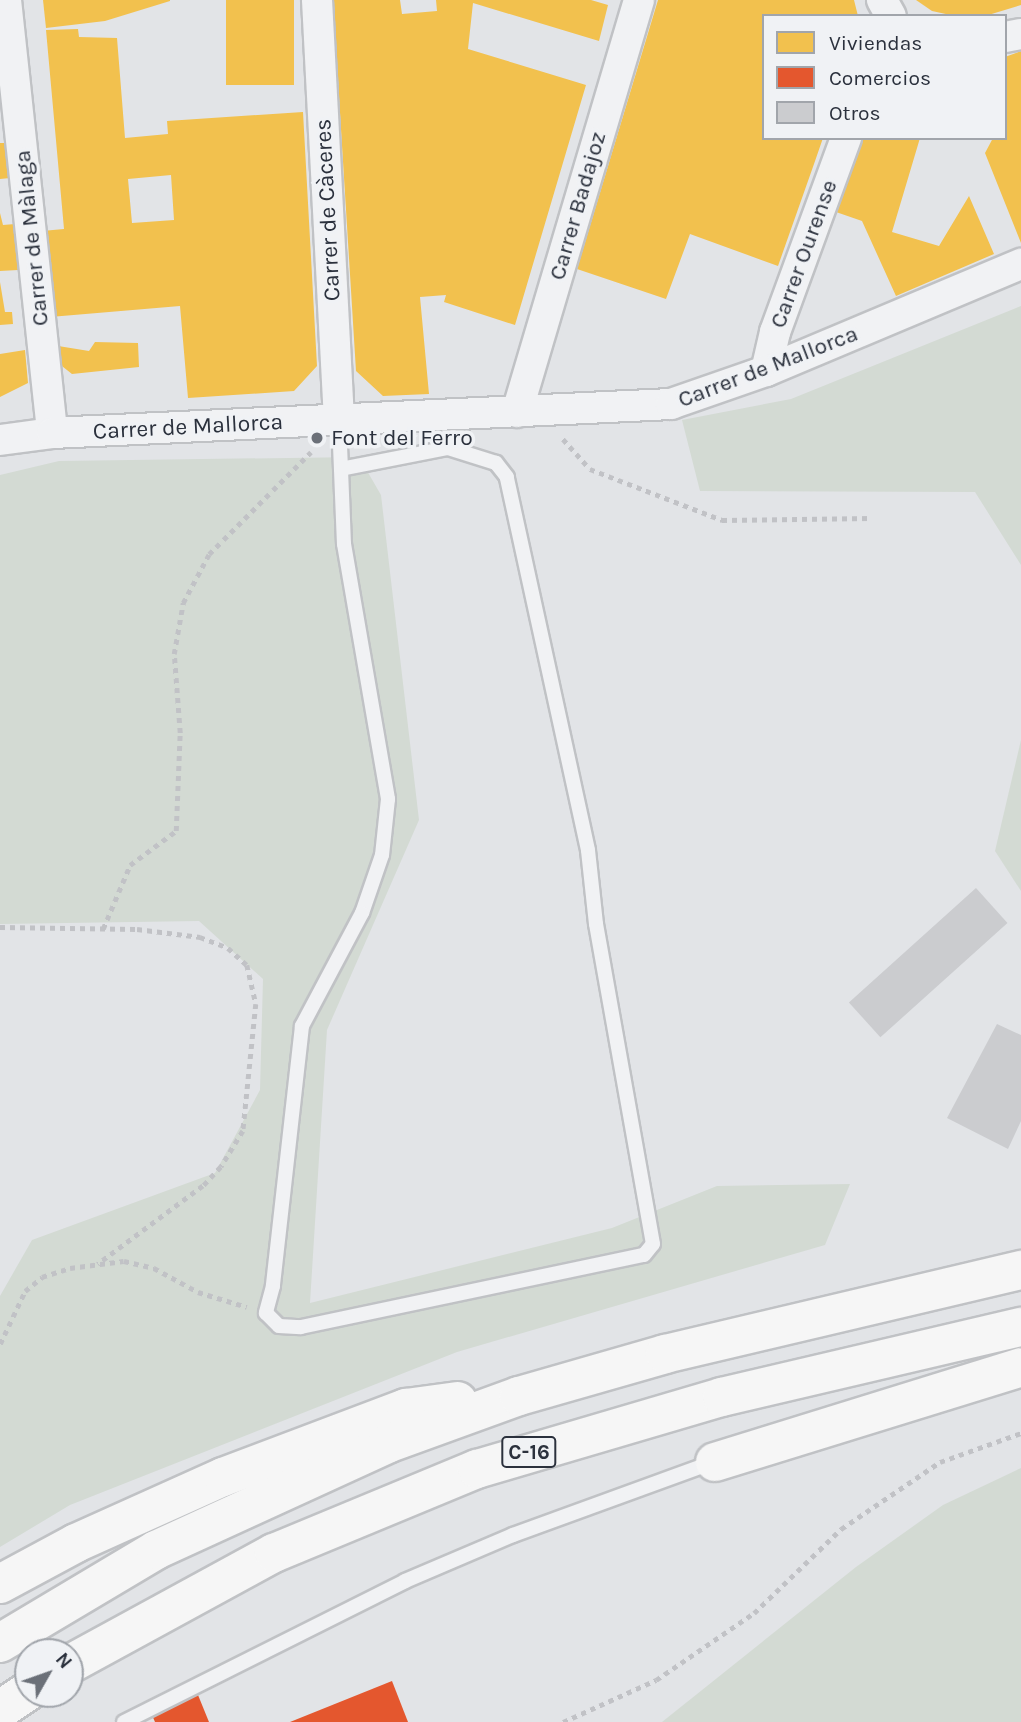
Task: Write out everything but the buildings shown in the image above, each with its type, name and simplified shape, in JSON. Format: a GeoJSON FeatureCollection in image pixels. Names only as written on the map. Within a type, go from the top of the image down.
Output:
{"type":"FeatureCollection","features":[{"type":"Feature","properties":{"kind":"highway","name":"C-16"},"geometry":{"type":"LineString","coordinates":[[0,1643],[88,1588],[223,1516],[387,1444],[519,1396],[690,1348],[1021,1270]]}},
{"type":"Feature","properties":{"kind":"highway","name":"C-16"},"geometry":{"type":"LineString","coordinates":[[84,1656],[274,1553],[477,1469],[722,1397],[1021,1327]]}},
{"type":"Feature","properties":{"kind":"highway"},"geometry":{"type":"LineString","coordinates":[[715,1462],[1021,1367]]}},
{"type":"Feature","properties":{"kind":"highway"},"geometry":{"type":"LineString","coordinates":[[0,1584],[152,1507],[382,1417],[407,1408],[519,1396]]}},
{"type":"Feature","properties":{"kind":"street","name":"Carrer de Màlaga"},"geometry":{"type":"LineString","coordinates":[[6,0],[52,433]]}},
{"type":"Feature","properties":{"kind":"street","name":"Carrer de Càceres"},"geometry":{"type":"LineString","coordinates":[[317,0],[339,421]]}},
{"type":"Feature","properties":{"kind":"street","name":"Carrer Badajoz"},"geometry":{"type":"LineString","coordinates":[[517,412],[639,0]]}},
{"type":"Feature","properties":{"kind":"street","name":"Carrer Ourense"},"geometry":{"type":"LineString","coordinates":[[766,371],[775,332],[845,140]]}},
{"type":"Feature","properties":{"kind":"street","name":"Carrer de Mallorca"},"geometry":{"type":"LineString","coordinates":[[0,440],[52,433],[671,404],[766,371],[1021,264]]}},
{"type":"Feature","properties":{"kind":"lane"},"geometry":{"type":"LineString","coordinates":[[339,421],[344,544],[388,799],[383,855],[362,913],[302,1026],[273,1286],[266,1312],[279,1326],[301,1327],[644,1255],[653,1244],[596,924],[588,850],[507,477],[496,463],[449,448],[341,469]]}},
{"type":"Feature","properties":{"kind":"lane"},"geometry":{"type":"LineString","coordinates":[[124,1722],[405,1581],[513,1535],[715,1462]]}},
{"type":"Feature","properties":{"kind":"path"},"geometry":{"type":"LineString","coordinates":[[555,411],[561,436],[590,469],[722,520],[872,518]]}},
{"type":"Feature","properties":{"kind":"path"},"geometry":{"type":"LineString","coordinates":[[103,929],[130,865],[176,831],[180,733],[174,654],[183,603],[209,554],[319,444]]}},
{"type":"Feature","properties":{"kind":"path"},"geometry":{"type":"LineString","coordinates":[[0,927],[103,929],[200,937],[228,947],[247,965],[256,1003],[243,1130],[221,1167],[203,1186],[99,1264]]}},
{"type":"Feature","properties":{"kind":"path"},"geometry":{"type":"LineString","coordinates":[[0,1344],[25,1291],[42,1277],[99,1264],[124,1261],[154,1268],[198,1292],[266,1312]]}},
{"type":"Feature","properties":{"kind":"path"},"geometry":{"type":"LineString","coordinates":[[563,1722],[656,1680],[754,1613],[841,1529],[940,1462],[1021,1433]]}},
{"type":"Feature","properties":{"kind":"shaded area"},"geometry":{"type":"Polygon","coordinates":[[[1021,306],[1021,565],[975,492],[700,491],[682,420],[791,399],[1021,306]]]}},
{"type":"Feature","properties":{"kind":"shaded area"},"geometry":{"type":"Polygon","coordinates":[[[359,457],[381,495],[419,820],[327,1030],[310,1303],[612,1228],[717,1186],[850,1184],[825,1245],[457,1352],[70,1505],[0,1547],[0,1296],[32,1240],[215,1173],[260,1090],[263,979],[199,921],[0,924],[0,475],[59,461],[359,457]]]}},
{"type":"Feature","properties":{"kind":"shaded area"},"geometry":{"type":"Polygon","coordinates":[[[1021,740],[1021,891],[995,851],[1021,740]]]}},
{"type":"Feature","properties":{"kind":"shaded area"},"geometry":{"type":"Polygon","coordinates":[[[1021,1468],[1021,1722],[662,1722],[856,1567],[943,1505],[1021,1468]]]}},
{"type":"Feature","properties":{"kind":"place","name":"Font del Ferro"},"geometry":{"type":"Point","coordinates":[317,438]}}]}
